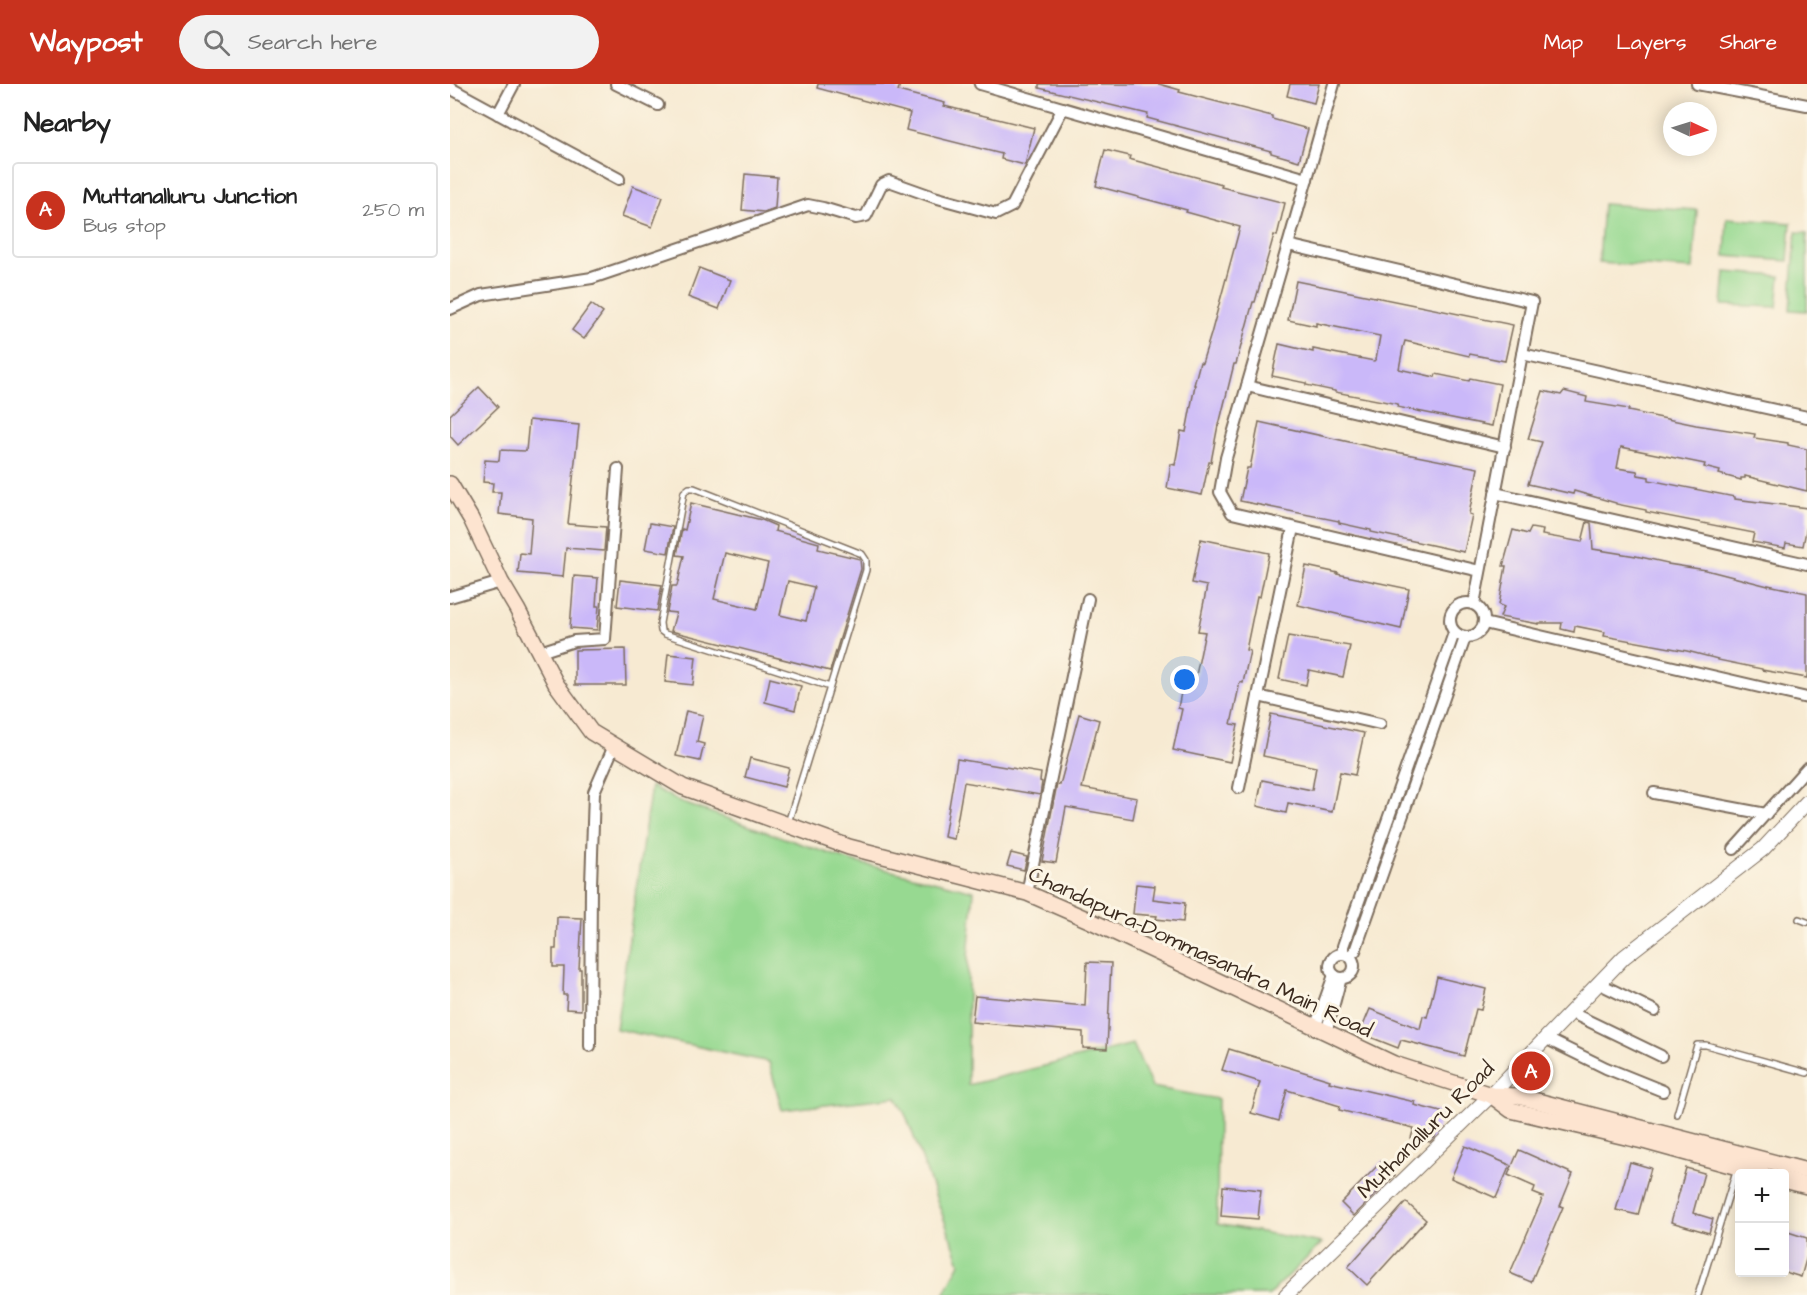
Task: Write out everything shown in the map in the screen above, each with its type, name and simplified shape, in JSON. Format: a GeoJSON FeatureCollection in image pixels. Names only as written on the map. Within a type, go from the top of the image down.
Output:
{"type":"FeatureCollection","features":[{"type":"Feature","properties":{"kind":"main road","name":"Chandapura-Dommasandra Main Road"},"geometry":{"type":"LineString","coordinates":[[450,484],[471,519],[501,582],[556,684],[591,732],[683,787],[849,847],[1027,893],[1394,1064],[1491,1095],[1518,1096],[1807,1171]]}},
{"type":"Feature","properties":{"kind":"main road","name":"Chandapura-Dommasandra Main Road"},"geometry":{"type":"LineString","coordinates":[[1491,1095],[1511,1110],[1748,1169]]}},
{"type":"Feature","properties":{"kind":"main road"},"geometry":{"type":"LineString","coordinates":[[1789,1181],[1807,1186]]}},
{"type":"Feature","properties":{"kind":"street"},"geometry":{"type":"LineString","coordinates":[[498,114],[514,84]]}},
{"type":"Feature","properties":{"kind":"street"},"geometry":{"type":"LineString","coordinates":[[616,84],[658,105]]}},
{"type":"Feature","properties":{"kind":"street"},"geometry":{"type":"LineString","coordinates":[[980,84],[1307,179]]}},
{"type":"Feature","properties":{"kind":"street"},"geometry":{"type":"LineString","coordinates":[[1334,84],[1226,458],[1220,492],[1232,513],[1480,571]]}},
{"type":"Feature","properties":{"kind":"street"},"geometry":{"type":"LineString","coordinates":[[1697,84],[1807,105]]}},
{"type":"Feature","properties":{"kind":"street"},"geometry":{"type":"LineString","coordinates":[[450,88],[620,179]]}},
{"type":"Feature","properties":{"kind":"street"},"geometry":{"type":"LineString","coordinates":[[450,309],[480,295],[592,278],[808,205],[856,218],[866,216],[880,185],[889,181],[934,197],[996,214],[1011,206],[1063,108]]}},
{"type":"Feature","properties":{"kind":"street"},"geometry":{"type":"LineString","coordinates":[[1288,245],[1532,302],[1474,604]]}},
{"type":"Feature","properties":{"kind":"street"},"geometry":{"type":"LineString","coordinates":[[1522,354],[1807,417]]}},
{"type":"Feature","properties":{"kind":"street"},"geometry":{"type":"LineString","coordinates":[[1247,386],[1504,447]]}},
{"type":"Feature","properties":{"kind":"street"},"geometry":{"type":"LineString","coordinates":[[540,652],[574,641],[605,639],[618,469]]}},
{"type":"Feature","properties":{"kind":"street"},"geometry":{"type":"LineString","coordinates":[[1496,493],[1807,564]]}},
{"type":"Feature","properties":{"kind":"street"},"geometry":{"type":"LineString","coordinates":[[1239,788],[1293,528]]}},
{"type":"Feature","properties":{"kind":"street"},"geometry":{"type":"LineString","coordinates":[[450,597],[501,582]]}},
{"type":"Feature","properties":{"kind":"street"},"geometry":{"type":"LineString","coordinates":[[1027,893],[1088,600]]}},
{"type":"Feature","properties":{"kind":"street"},"geometry":{"type":"LineString","coordinates":[[1460,604],[1474,604],[1484,615],[1481,631],[1474,637],[1466,638],[1454,633],[1450,627],[1450,613],[1460,604]]}},
{"type":"Feature","properties":{"kind":"street"},"geometry":{"type":"LineString","coordinates":[[1484,623],[1807,698]]}},
{"type":"Feature","properties":{"kind":"street"},"geometry":{"type":"LineString","coordinates":[[1454,633],[1342,946],[1346,955],[1353,961],[1354,967],[1347,976],[1338,976],[1330,969],[1331,961],[1336,956],[1346,955],[1355,951],[1466,638]]}},
{"type":"Feature","properties":{"kind":"street"},"geometry":{"type":"LineString","coordinates":[[1258,696],[1380,723]]}},
{"type":"Feature","properties":{"kind":"street"},"geometry":{"type":"LineString","coordinates":[[590,1046],[594,792],[614,746]]}},
{"type":"Feature","properties":{"kind":"street"},"geometry":{"type":"LineString","coordinates":[[1734,849],[1807,768]]}},
{"type":"Feature","properties":{"kind":"street"},"geometry":{"type":"LineString","coordinates":[[1654,793],[1766,814]]}},
{"type":"Feature","properties":{"kind":"street","name":"Muthanalluru Road"},"geometry":{"type":"LineString","coordinates":[[1286,1295],[1491,1095],[1624,957],[1763,849],[1807,802]]}},
{"type":"Feature","properties":{"kind":"street"},"geometry":{"type":"LineString","coordinates":[[1320,1030],[1338,976]]}},
{"type":"Feature","properties":{"kind":"street"},"geometry":{"type":"LineString","coordinates":[[1598,983],[1655,1011]]}},
{"type":"Feature","properties":{"kind":"street"},"geometry":{"type":"LineString","coordinates":[[1570,1012],[1661,1056]]}},
{"type":"Feature","properties":{"kind":"street"},"geometry":{"type":"LineString","coordinates":[[1545,1038],[1606,1068],[1663,1091]]}},
{"type":"Feature","properties":{"kind":"lane"},"geometry":{"type":"LineString","coordinates":[[787,825],[830,687],[866,570],[866,560],[862,554],[689,488],[684,492],[660,623],[661,631],[830,687]]}},
{"type":"Feature","properties":{"kind":"lane"},"geometry":{"type":"LineString","coordinates":[[1799,919],[1807,922]]}},
{"type":"Feature","properties":{"kind":"lane"},"geometry":{"type":"LineString","coordinates":[[1677,1114],[1697,1046],[1706,1045],[1807,1073]]}},
{"type":"Feature","properties":{"kind":"lane"},"geometry":{"type":"LineString","coordinates":[[1698,1295],[1737,1166]]}},
{"type":"Feature","properties":{"kind":"green space"},"geometry":{"type":"Polygon","coordinates":[[[1603,204],[1697,210],[1693,269],[1599,263],[1603,204]]]}},
{"type":"Feature","properties":{"kind":"green space"},"geometry":{"type":"Polygon","coordinates":[[[1727,218],[1791,223],[1788,261],[1725,256],[1727,218]]]}},
{"type":"Feature","properties":{"kind":"green space"},"geometry":{"type":"Polygon","coordinates":[[[1796,232],[1807,233],[1807,311],[1790,310],[1796,232]]]}},
{"type":"Feature","properties":{"kind":"green space"},"geometry":{"type":"Polygon","coordinates":[[[1725,272],[1780,276],[1777,307],[1722,305],[1725,272]]]}},
{"type":"Feature","properties":{"kind":"green space"},"geometry":{"type":"Polygon","coordinates":[[[651,786],[680,802],[851,861],[974,891],[968,957],[968,1085],[1133,1044],[1152,1087],[1218,1099],[1217,1224],[1322,1243],[1269,1295],[944,1295],[960,1263],[907,1118],[896,1097],[782,1110],[769,1062],[616,1029],[651,786]]]}},
{"type":"Feature","properties":{"kind":"building"},"geometry":{"type":"Polygon","coordinates":[[[818,84],[900,84],[898,91],[945,103],[944,106],[1034,128],[1025,165],[1001,159],[1002,154],[906,130],[910,113],[817,88],[818,84]]]}},
{"type":"Feature","properties":{"kind":"building"},"geometry":{"type":"Polygon","coordinates":[[[1039,84],[1159,84],[1180,90],[1179,92],[1272,116],[1272,119],[1308,129],[1299,161],[1271,153],[1271,151],[1147,118],[1148,114],[1039,88],[1039,84]]]}},
{"type":"Feature","properties":{"kind":"building"},"geometry":{"type":"Polygon","coordinates":[[[1290,84],[1319,84],[1314,103],[1287,96],[1290,84]]]}},
{"type":"Feature","properties":{"kind":"building"},"geometry":{"type":"Polygon","coordinates":[[[1105,150],[1130,156],[1129,159],[1222,184],[1221,187],[1285,203],[1277,236],[1274,235],[1236,364],[1234,364],[1202,495],[1167,488],[1171,464],[1175,465],[1181,431],[1186,432],[1200,362],[1202,363],[1211,334],[1240,227],[1186,212],[1187,210],[1096,186],[1105,150]]]}},
{"type":"Feature","properties":{"kind":"building"},"geometry":{"type":"Polygon","coordinates":[[[745,174],[777,177],[775,208],[764,212],[742,210],[745,174]]]}},
{"type":"Feature","properties":{"kind":"building"},"geometry":{"type":"Polygon","coordinates":[[[633,186],[663,197],[652,227],[622,216],[633,186]]]}},
{"type":"Feature","properties":{"kind":"building"},"geometry":{"type":"Polygon","coordinates":[[[699,268],[730,280],[719,309],[688,297],[699,268]]]}},
{"type":"Feature","properties":{"kind":"building"},"geometry":{"type":"Polygon","coordinates":[[[1296,281],[1513,325],[1505,361],[1470,354],[1469,356],[1405,341],[1403,348],[1399,369],[1435,377],[1436,374],[1469,381],[1470,378],[1500,384],[1492,426],[1397,407],[1398,404],[1335,392],[1272,376],[1279,344],[1313,352],[1313,349],[1374,361],[1376,359],[1380,336],[1316,323],[1316,326],[1288,320],[1296,281]]]}},
{"type":"Feature","properties":{"kind":"building"},"geometry":{"type":"Polygon","coordinates":[[[591,304],[603,313],[584,339],[572,330],[591,304]]]}},
{"type":"Feature","properties":{"kind":"building"},"geometry":{"type":"Polygon","coordinates":[[[479,387],[498,407],[458,445],[450,436],[450,415],[479,387]]]}},
{"type":"Feature","properties":{"kind":"building"},"geometry":{"type":"Polygon","coordinates":[[[1543,391],[1561,395],[1564,391],[1587,397],[1586,402],[1629,409],[1628,411],[1696,425],[1755,434],[1754,438],[1788,443],[1788,445],[1807,449],[1807,491],[1745,476],[1741,480],[1719,474],[1720,471],[1704,467],[1705,464],[1621,447],[1617,468],[1637,471],[1638,475],[1649,477],[1649,480],[1735,497],[1735,499],[1807,508],[1807,526],[1803,546],[1786,543],[1785,548],[1752,542],[1754,533],[1646,512],[1646,510],[1616,504],[1574,491],[1573,494],[1528,484],[1542,442],[1528,439],[1543,391]]]}},
{"type":"Feature","properties":{"kind":"building"},"geometry":{"type":"Polygon","coordinates":[[[529,420],[579,425],[568,524],[606,527],[604,551],[566,548],[563,577],[518,573],[520,553],[529,554],[532,518],[499,514],[501,492],[492,492],[493,483],[483,482],[485,460],[499,461],[500,450],[526,451],[529,420]]]}},
{"type":"Feature","properties":{"kind":"building"},"geometry":{"type":"Polygon","coordinates":[[[1259,422],[1478,468],[1469,514],[1472,515],[1464,552],[1371,532],[1371,530],[1339,523],[1339,521],[1240,501],[1247,468],[1250,468],[1259,422]]]}},
{"type":"Feature","properties":{"kind":"building"},"geometry":{"type":"Polygon","coordinates":[[[691,503],[762,520],[776,526],[775,531],[819,543],[818,549],[860,559],[861,569],[830,671],[671,631],[676,613],[667,612],[672,586],[677,586],[684,556],[677,555],[682,529],[685,530],[691,503]],[[725,553],[714,599],[757,609],[768,563],[725,553]],[[788,581],[780,615],[806,621],[814,587],[788,581]]]}},
{"type":"Feature","properties":{"kind":"building"},"geometry":{"type":"Polygon","coordinates":[[[1587,522],[1591,523],[1593,549],[1706,570],[1768,586],[1807,593],[1807,678],[1762,670],[1687,651],[1604,636],[1605,632],[1575,626],[1574,632],[1561,629],[1562,623],[1539,624],[1500,617],[1504,607],[1499,605],[1506,566],[1503,566],[1513,530],[1528,534],[1531,528],[1543,530],[1542,535],[1582,542],[1587,522]]]}},
{"type":"Feature","properties":{"kind":"building"},"geometry":{"type":"Polygon","coordinates":[[[650,523],[673,527],[668,553],[645,549],[650,523]]]}},
{"type":"Feature","properties":{"kind":"building"},"geometry":{"type":"Polygon","coordinates":[[[1201,539],[1269,553],[1246,650],[1250,651],[1243,683],[1240,682],[1231,724],[1238,725],[1230,762],[1173,750],[1182,709],[1178,708],[1184,677],[1195,680],[1205,632],[1198,631],[1207,586],[1192,583],[1201,539]]]}},
{"type":"Feature","properties":{"kind":"building"},"geometry":{"type":"Polygon","coordinates":[[[1306,566],[1409,589],[1401,629],[1298,605],[1306,566]]]}},
{"type":"Feature","properties":{"kind":"building"},"geometry":{"type":"Polygon","coordinates":[[[574,576],[598,578],[597,630],[570,628],[574,576]]]}},
{"type":"Feature","properties":{"kind":"building"},"geometry":{"type":"Polygon","coordinates":[[[620,580],[662,585],[657,611],[617,606],[620,580]]]}},
{"type":"Feature","properties":{"kind":"building"},"geometry":{"type":"Polygon","coordinates":[[[1288,636],[1350,646],[1343,677],[1309,670],[1306,685],[1279,679],[1288,636]]]}},
{"type":"Feature","properties":{"kind":"building"},"geometry":{"type":"Polygon","coordinates":[[[625,649],[626,685],[575,685],[575,650],[625,649]]]}},
{"type":"Feature","properties":{"kind":"building"},"geometry":{"type":"Polygon","coordinates":[[[668,654],[696,657],[693,685],[665,682],[668,654]]]}},
{"type":"Feature","properties":{"kind":"building"},"geometry":{"type":"Polygon","coordinates":[[[770,678],[801,686],[795,710],[765,702],[770,678]]]}},
{"type":"Feature","properties":{"kind":"building"},"geometry":{"type":"Polygon","coordinates":[[[686,711],[703,715],[697,742],[704,744],[700,761],[676,756],[686,711]]]}},
{"type":"Feature","properties":{"kind":"building"},"geometry":{"type":"Polygon","coordinates":[[[1079,714],[1099,720],[1082,788],[1137,798],[1133,819],[1066,807],[1056,863],[1042,861],[1057,784],[1060,785],[1079,714]]]}},
{"type":"Feature","properties":{"kind":"building"},"geometry":{"type":"Polygon","coordinates":[[[1271,714],[1364,733],[1355,775],[1340,772],[1332,812],[1288,803],[1286,813],[1257,806],[1262,780],[1312,790],[1316,767],[1263,756],[1271,714]]]}},
{"type":"Feature","properties":{"kind":"building"},"geometry":{"type":"Polygon","coordinates":[[[750,758],[789,768],[784,787],[745,777],[750,758]]]}},
{"type":"Feature","properties":{"kind":"building"},"geometry":{"type":"Polygon","coordinates":[[[957,759],[1041,773],[1040,795],[964,782],[954,839],[944,837],[957,759]]]}},
{"type":"Feature","properties":{"kind":"building"},"geometry":{"type":"Polygon","coordinates":[[[1011,853],[1027,857],[1024,870],[1007,866],[1011,853]]]}},
{"type":"Feature","properties":{"kind":"building"},"geometry":{"type":"Polygon","coordinates":[[[1136,884],[1155,886],[1153,899],[1185,903],[1183,922],[1156,919],[1157,916],[1133,914],[1136,884]]]}},
{"type":"Feature","properties":{"kind":"building"},"geometry":{"type":"Polygon","coordinates":[[[557,917],[582,918],[579,969],[581,969],[581,1010],[566,1009],[567,995],[563,995],[564,967],[553,967],[557,917]]]}},
{"type":"Feature","properties":{"kind":"building"},"geometry":{"type":"Polygon","coordinates":[[[1087,962],[1111,963],[1107,1049],[1083,1048],[1083,1032],[972,1022],[975,996],[1085,1006],[1087,962]]]}},
{"type":"Feature","properties":{"kind":"building"},"geometry":{"type":"Polygon","coordinates":[[[1437,977],[1486,989],[1481,1010],[1476,1009],[1464,1056],[1401,1040],[1398,1048],[1360,1033],[1370,1009],[1420,1029],[1423,1016],[1427,1017],[1437,977]]]}},
{"type":"Feature","properties":{"kind":"building"},"geometry":{"type":"Polygon","coordinates":[[[1229,1049],[1330,1080],[1329,1082],[1415,1102],[1414,1105],[1441,1112],[1435,1137],[1430,1142],[1411,1138],[1414,1128],[1339,1110],[1340,1106],[1287,1090],[1279,1121],[1251,1113],[1260,1082],[1222,1070],[1229,1049]]]}},
{"type":"Feature","properties":{"kind":"building"},"geometry":{"type":"Polygon","coordinates":[[[1465,1146],[1510,1165],[1496,1198],[1451,1178],[1465,1146]]]}},
{"type":"Feature","properties":{"kind":"building"},"geometry":{"type":"Polygon","coordinates":[[[1519,1150],[1573,1174],[1560,1206],[1563,1207],[1531,1282],[1510,1273],[1543,1197],[1533,1193],[1535,1187],[1508,1175],[1519,1150]]]}},
{"type":"Feature","properties":{"kind":"building"},"geometry":{"type":"Polygon","coordinates":[[[1382,1161],[1395,1175],[1354,1216],[1341,1203],[1382,1161]]]}},
{"type":"Feature","properties":{"kind":"building"},"geometry":{"type":"Polygon","coordinates":[[[1630,1162],[1651,1168],[1638,1215],[1616,1210],[1630,1162]]]}},
{"type":"Feature","properties":{"kind":"building"},"geometry":{"type":"Polygon","coordinates":[[[1686,1168],[1704,1173],[1693,1213],[1713,1219],[1709,1233],[1671,1222],[1686,1168]]]}},
{"type":"Feature","properties":{"kind":"building"},"geometry":{"type":"Polygon","coordinates":[[[1223,1186],[1261,1190],[1258,1219],[1221,1216],[1223,1186]]]}},
{"type":"Feature","properties":{"kind":"building"},"geometry":{"type":"Polygon","coordinates":[[[1406,1202],[1426,1220],[1367,1285],[1348,1267],[1406,1202]]]}},
{"type":"Feature","properties":{"kind":"building"},"geometry":{"type":"Polygon","coordinates":[[[1789,1232],[1807,1238],[1807,1256],[1801,1277],[1789,1273],[1789,1232]]]}},
{"type":"Feature","properties":{"kind":"place","name":"Muttanalluru Junction"},"geometry":{"type":"Point","coordinates":[1531,1071]}}]}
